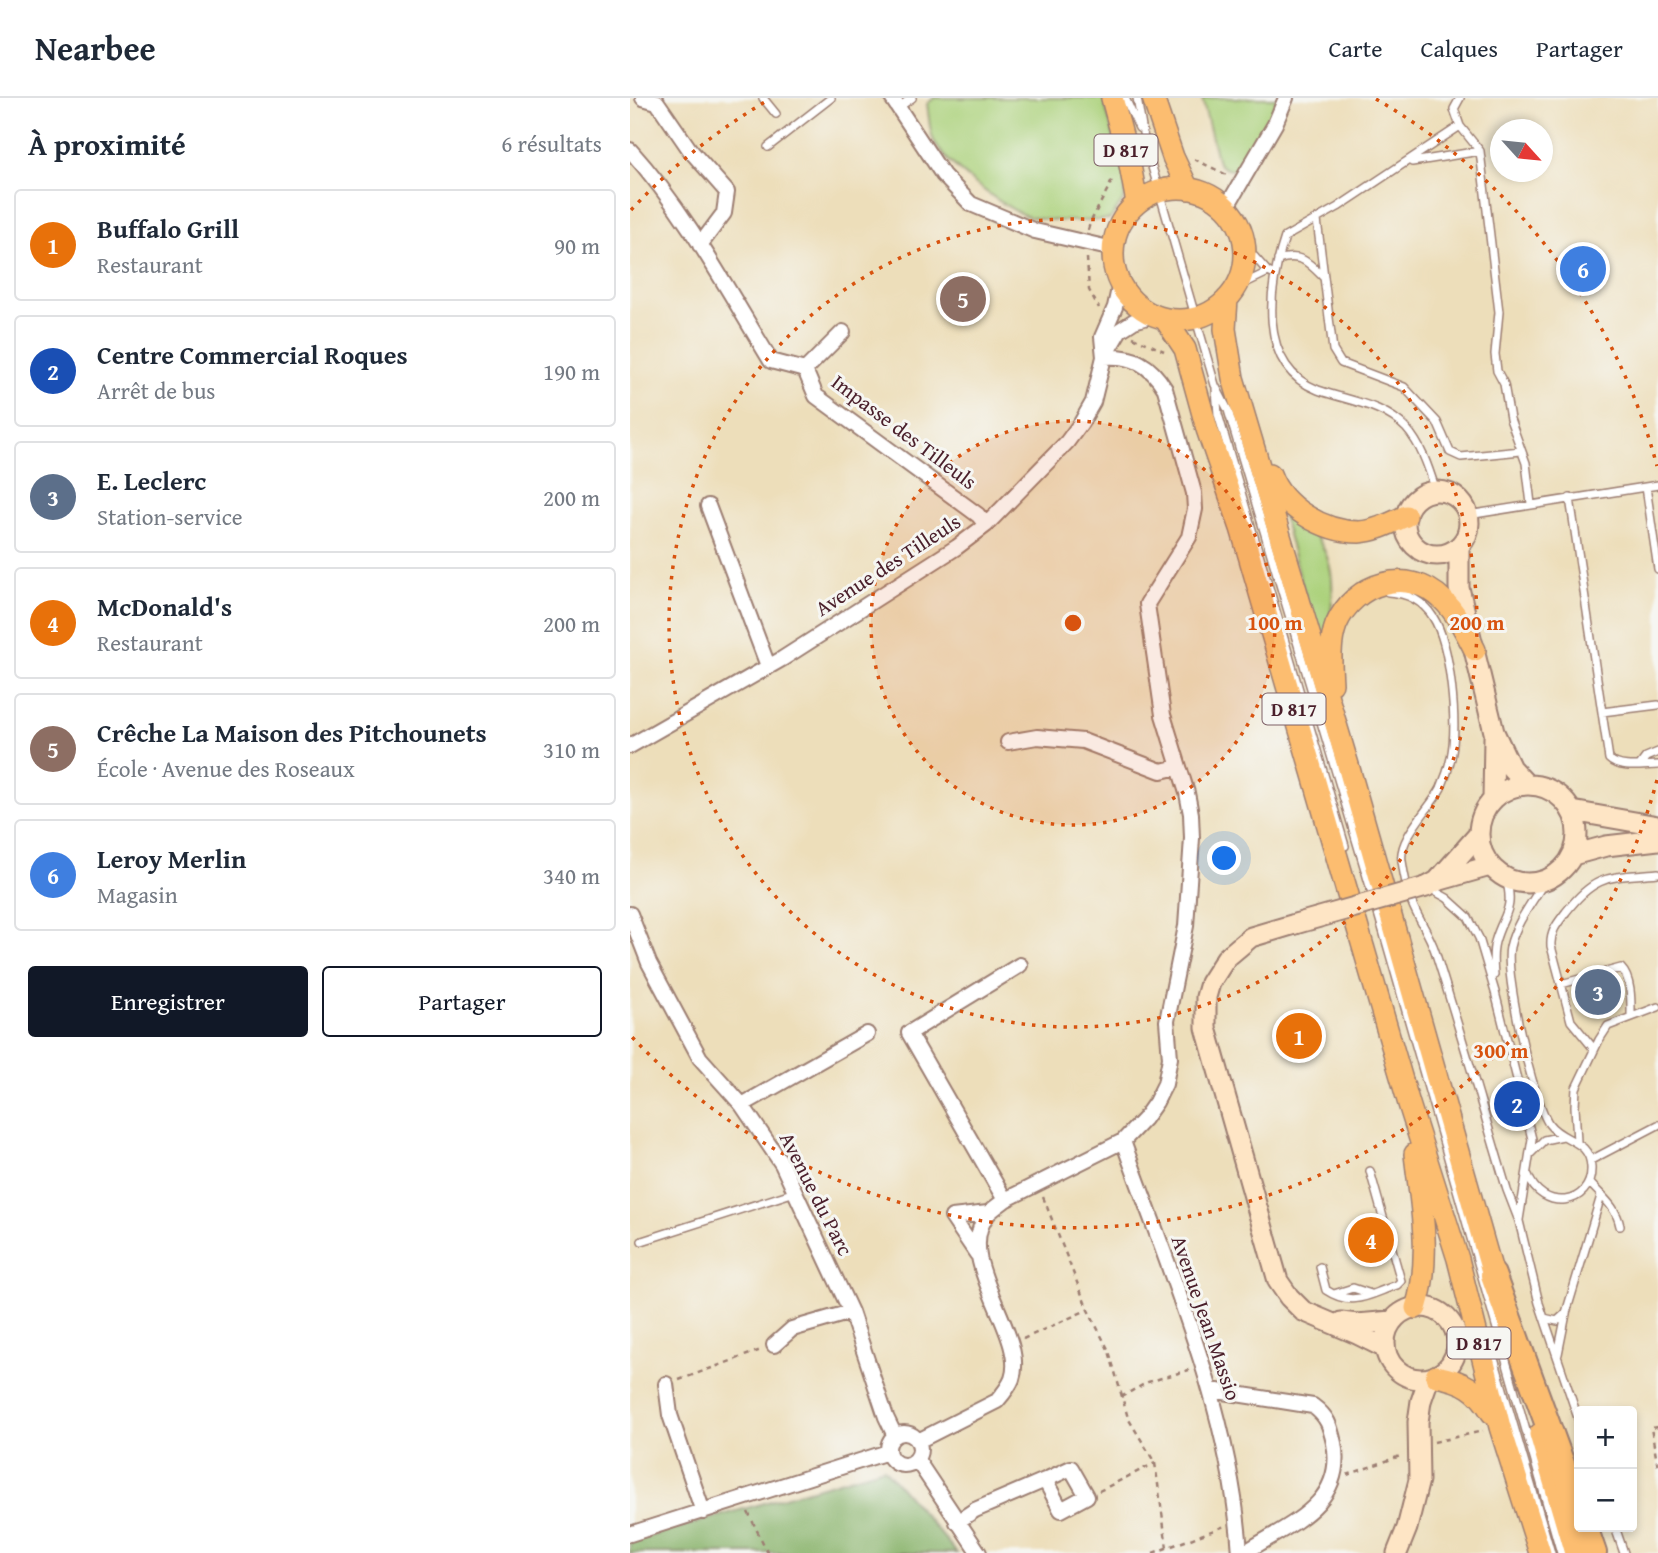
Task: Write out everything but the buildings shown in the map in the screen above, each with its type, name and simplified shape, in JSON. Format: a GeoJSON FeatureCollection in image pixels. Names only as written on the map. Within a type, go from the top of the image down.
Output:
{"type":"FeatureCollection","features":[{"type":"Feature","properties":{"kind":"highway"},"geometry":{"type":"LineString","coordinates":[[1493,1275],[1574,1496]]}},
{"type":"Feature","properties":{"kind":"highway"},"geometry":{"type":"LineString","coordinates":[[1587,1532],[1594,1553]]}},
{"type":"Feature","properties":{"kind":"main road","name":"D 817"},"geometry":{"type":"LineString","coordinates":[[1112,98],[1137,203]]}},
{"type":"Feature","properties":{"kind":"main road","name":"D 817"},"geometry":{"type":"LineString","coordinates":[[1153,98],[1173,157],[1188,189]]}},
{"type":"Feature","properties":{"kind":"main road","name":"D 817"},"geometry":{"type":"LineString","coordinates":[[1113,249],[1120,224],[1137,203],[1159,191],[1188,189],[1209,195],[1226,208]]}},
{"type":"Feature","properties":{"kind":"main road"},"geometry":{"type":"LineString","coordinates":[[1226,208],[1238,225],[1244,245]]}},
{"type":"Feature","properties":{"kind":"main road","name":"D 817"},"geometry":{"type":"LineString","coordinates":[[1244,245],[1243,267],[1231,294],[1225,329],[1224,382],[1348,765],[1575,1553]]}},
{"type":"Feature","properties":{"kind":"main road"},"geometry":{"type":"LineString","coordinates":[[1113,249],[1115,273],[1120,284]]}},
{"type":"Feature","properties":{"kind":"main road","name":"D 817"},"geometry":{"type":"LineString","coordinates":[[1120,284],[1134,303],[1159,317],[1185,348],[1207,429],[1241,528],[1409,1104],[1458,1259],[1500,1427],[1540,1553]]}},
{"type":"Feature","properties":{"kind":"main road"},"geometry":{"type":"LineString","coordinates":[[1159,317],[1196,318],[1218,307],[1231,294]]}},
{"type":"Feature","properties":{"kind":"main road"},"geometry":{"type":"LineString","coordinates":[[1224,382],[1272,481],[1284,499],[1301,513],[1322,523],[1358,532],[1381,528],[1406,516]]}},
{"type":"Feature","properties":{"kind":"main road"},"geometry":{"type":"LineString","coordinates":[[1348,765],[1331,665],[1333,636],[1337,624],[1357,597],[1384,582],[1415,582],[1443,599],[1454,612],[1475,650]]}},
{"type":"Feature","properties":{"kind":"main road"},"geometry":{"type":"LineString","coordinates":[[1409,1104],[1425,1240],[1424,1279],[1416,1308]]}},
{"type":"Feature","properties":{"kind":"main road"},"geometry":{"type":"LineString","coordinates":[[1432,1377],[1453,1379],[1471,1387],[1484,1400],[1500,1427]]}},
{"type":"Feature","properties":{"kind":"street"},"geometry":{"type":"LineString","coordinates":[[643,98],[657,102],[690,150],[727,192],[724,213],[700,245]]}},
{"type":"Feature","properties":{"kind":"street"},"geometry":{"type":"LineString","coordinates":[[1226,208],[1275,124],[1286,98]]}},
{"type":"Feature","properties":{"kind":"street"},"geometry":{"type":"LineString","coordinates":[[895,103],[943,175],[971,204],[1035,231],[1113,249]]}},
{"type":"Feature","properties":{"kind":"street","name":"Impasse des Tilleuls"},"geometry":{"type":"LineString","coordinates":[[630,150],[653,176],[700,245],[771,361],[805,370],[816,396],[978,515],[986,525]]}},
{"type":"Feature","properties":{"kind":"street","name":"Avenue des Tilleuls"},"geometry":{"type":"LineString","coordinates":[[1104,357],[1102,337],[1115,307],[1120,284]]}},
{"type":"Feature","properties":{"kind":"street"},"geometry":{"type":"LineString","coordinates":[[1120,330],[1134,321],[1159,317]]}},
{"type":"Feature","properties":{"kind":"street","name":"Avenue des Tilleuls"},"geometry":{"type":"LineString","coordinates":[[630,746],[768,666],[957,547],[986,525],[1067,442],[1081,423],[1093,402],[1104,357],[1120,330]]}},
{"type":"Feature","properties":{"kind":"street"},"geometry":{"type":"LineString","coordinates":[[805,370],[843,332]]}},
{"type":"Feature","properties":{"kind":"street"},"geometry":{"type":"LineString","coordinates":[[918,1441],[997,1401],[1013,1378],[1015,1365],[978,1255],[952,1217],[988,1213],[1005,1200],[1123,1141],[1156,1102],[1169,1069],[1167,1021],[1186,926],[1192,838],[1187,793],[1163,715],[1147,604],[1189,537],[1195,509],[1195,493],[1165,389],[1159,380],[1139,362],[1123,355],[1104,357]]}},
{"type":"Feature","properties":{"kind":"street"},"geometry":{"type":"LineString","coordinates":[[1436,491],[1452,495],[1459,500],[1468,515],[1468,532],[1459,546],[1445,554],[1428,554],[1412,543],[1405,526],[1406,516],[1416,499],[1436,491]]}},
{"type":"Feature","properties":{"kind":"street"},"geometry":{"type":"LineString","coordinates":[[708,506],[768,666]]}},
{"type":"Feature","properties":{"kind":"street"},"geometry":{"type":"LineString","coordinates":[[1459,546],[1460,588],[1494,732],[1511,768],[1527,785]]}},
{"type":"Feature","properties":{"kind":"street"},"geometry":{"type":"LineString","coordinates":[[1437,555],[1460,588]]}},
{"type":"Feature","properties":{"kind":"street"},"geometry":{"type":"LineString","coordinates":[[1493,800],[1494,732]]}},
{"type":"Feature","properties":{"kind":"street"},"geometry":{"type":"LineString","coordinates":[[1008,743],[1037,737],[1083,741],[1161,771],[1178,767]]}},
{"type":"Feature","properties":{"kind":"street"},"geometry":{"type":"LineString","coordinates":[[1527,785],[1553,791],[1564,800],[1572,811],[1577,832],[1573,855],[1556,874],[1545,881],[1532,884],[1506,878],[1490,866],[1482,851],[1479,835],[1480,822],[1493,800],[1503,792],[1527,785]]}},
{"type":"Feature","properties":{"kind":"street"},"geometry":{"type":"LineString","coordinates":[[1572,811],[1658,826]]}},
{"type":"Feature","properties":{"kind":"street"},"geometry":{"type":"LineString","coordinates":[[1431,884],[1479,835]]}},
{"type":"Feature","properties":{"kind":"street"},"geometry":{"type":"LineString","coordinates":[[1573,855],[1606,846],[1658,840]]}},
{"type":"Feature","properties":{"kind":"street"},"geometry":{"type":"LineString","coordinates":[[1385,1348],[1310,1315],[1297,1306],[1278,1281],[1206,1028],[1206,997],[1210,983],[1226,958],[1251,937],[1490,866]]}},
{"type":"Feature","properties":{"kind":"street","name":"Avenue du Parc"},"geometry":{"type":"LineString","coordinates":[[630,914],[649,962],[700,1058],[742,1105],[782,1164],[851,1312],[886,1417],[895,1436]]}},
{"type":"Feature","properties":{"kind":"street"},"geometry":{"type":"LineString","coordinates":[[1005,1200],[909,1033],[1020,965]]}},
{"type":"Feature","properties":{"kind":"street"},"geometry":{"type":"LineString","coordinates":[[742,1105],[867,1034]]}},
{"type":"Feature","properties":{"kind":"street","name":"Avenue Jean Massio"},"geometry":{"type":"LineString","coordinates":[[1123,1141],[1211,1390],[1242,1553]]}},
{"type":"Feature","properties":{"kind":"street"},"geometry":{"type":"LineString","coordinates":[[978,1255],[978,1239],[988,1213]]}},
{"type":"Feature","properties":{"kind":"street"},"geometry":{"type":"LineString","coordinates":[[1416,1308],[1425,1308],[1443,1315],[1455,1332],[1455,1353],[1444,1370],[1432,1377],[1416,1379],[1400,1373],[1393,1366],[1385,1348],[1385,1336],[1392,1321],[1405,1311],[1416,1308]]}},
{"type":"Feature","properties":{"kind":"street"},"geometry":{"type":"LineString","coordinates":[[774,1345],[792,1329],[851,1312]]}},
{"type":"Feature","properties":{"kind":"street"},"geometry":{"type":"LineString","coordinates":[[1323,1320],[1357,1324],[1392,1321]]}},
{"type":"Feature","properties":{"kind":"street"},"geometry":{"type":"LineString","coordinates":[[1400,1373],[1418,1422]]}},
{"type":"Feature","properties":{"kind":"street"},"geometry":{"type":"LineString","coordinates":[[1397,1553],[1407,1528],[1419,1480],[1418,1422],[1421,1401],[1432,1377]]}},
{"type":"Feature","properties":{"kind":"street"},"geometry":{"type":"LineString","coordinates":[[666,1384],[670,1415],[703,1512]]}},
{"type":"Feature","properties":{"kind":"street"},"geometry":{"type":"LineString","coordinates":[[1211,1390],[1313,1406],[1324,1414],[1330,1423],[1335,1450],[1334,1480],[1325,1497],[1313,1509],[1242,1553]]}},
{"type":"Feature","properties":{"kind":"street"},"geometry":{"type":"LineString","coordinates":[[907,1433],[918,1441],[921,1448],[917,1460],[906,1466],[894,1463],[888,1452],[890,1440],[907,1433]]}},
{"type":"Feature","properties":{"kind":"street"},"geometry":{"type":"LineString","coordinates":[[630,1534],[888,1452]]}},
{"type":"Feature","properties":{"kind":"street"},"geometry":{"type":"LineString","coordinates":[[917,1460],[979,1553]]}},
{"type":"Feature","properties":{"kind":"street"},"geometry":{"type":"LineString","coordinates":[[957,1522],[975,1510],[1071,1468],[1087,1496],[1061,1510],[1045,1480]]}},
{"type":"Feature","properties":{"kind":"lane"},"geometry":{"type":"LineString","coordinates":[[763,98],[776,114]]}},
{"type":"Feature","properties":{"kind":"lane"},"geometry":{"type":"LineString","coordinates":[[768,147],[831,98]]}},
{"type":"Feature","properties":{"kind":"lane"},"geometry":{"type":"LineString","coordinates":[[895,103],[912,98]]}},
{"type":"Feature","properties":{"kind":"lane"},"geometry":{"type":"LineString","coordinates":[[1125,98],[1144,139]]}},
{"type":"Feature","properties":{"kind":"lane"},"geometry":{"type":"LineString","coordinates":[[1137,98],[1144,139],[1196,318],[1224,382],[1228,410],[1561,1553]]}},
{"type":"Feature","properties":{"kind":"lane"},"geometry":{"type":"LineString","coordinates":[[1460,98],[1454,109],[1460,127],[1480,151],[1499,312],[1495,354],[1510,419],[1526,463],[1531,504]]}},
{"type":"Feature","properties":{"kind":"lane"},"geometry":{"type":"LineString","coordinates":[[1436,491],[1420,447],[1405,427],[1386,412],[1316,389],[1288,368],[1275,344],[1271,320],[1271,274],[1285,237],[1408,163],[1460,127]]}},
{"type":"Feature","properties":{"kind":"lane"},"geometry":{"type":"LineString","coordinates":[[1408,163],[1480,151]]}},
{"type":"Feature","properties":{"kind":"lane"},"geometry":{"type":"LineString","coordinates":[[1317,220],[1333,350],[1341,363],[1404,387],[1437,422],[1450,452],[1461,457],[1521,450]]}},
{"type":"Feature","properties":{"kind":"lane"},"geometry":{"type":"LineString","coordinates":[[1244,245],[1271,274]]}},
{"type":"Feature","properties":{"kind":"lane"},"geometry":{"type":"LineString","coordinates":[[1278,260],[1289,256],[1305,259],[1325,278]]}},
{"type":"Feature","properties":{"kind":"lane"},"geometry":{"type":"LineString","coordinates":[[1231,294],[1271,274]]}},
{"type":"Feature","properties":{"kind":"lane"},"geometry":{"type":"LineString","coordinates":[[1224,382],[1218,414],[1347,855]]}},
{"type":"Feature","properties":{"kind":"lane"},"geometry":{"type":"LineString","coordinates":[[1468,515],[1658,485]]}},
{"type":"Feature","properties":{"kind":"lane"},"geometry":{"type":"LineString","coordinates":[[1646,487],[1658,569]]}},
{"type":"Feature","properties":{"kind":"lane"},"geometry":{"type":"LineString","coordinates":[[1570,498],[1609,759],[1613,764],[1620,765],[1658,765]]}},
{"type":"Feature","properties":{"kind":"lane"},"geometry":{"type":"LineString","coordinates":[[1331,665],[1350,615],[1360,602],[1375,595],[1388,592],[1412,597],[1433,617],[1440,634],[1449,670],[1454,720],[1451,757],[1441,787],[1405,840],[1401,851],[1402,861],[1412,903],[1430,936],[1507,1190],[1519,1221],[1544,1318],[1574,1406]]}},
{"type":"Feature","properties":{"kind":"lane"},"geometry":{"type":"LineString","coordinates":[[1602,712],[1658,705]]}},
{"type":"Feature","properties":{"kind":"lane"},"geometry":{"type":"LineString","coordinates":[[1640,765],[1646,757],[1658,752]]}},
{"type":"Feature","properties":{"kind":"lane"},"geometry":{"type":"LineString","coordinates":[[1594,1049],[1571,1021],[1550,938],[1554,928],[1580,894],[1592,884],[1607,878],[1658,873]]}},
{"type":"Feature","properties":{"kind":"lane"},"geometry":{"type":"LineString","coordinates":[[1495,992],[1493,953],[1510,905],[1506,878]]}},
{"type":"Feature","properties":{"kind":"lane"},"geometry":{"type":"LineString","coordinates":[[1528,1175],[1537,1192],[1556,1201],[1575,1197],[1589,1182],[1591,1175],[1591,1160],[1583,1147],[1563,1136],[1547,1121],[1537,1097],[1510,986],[1510,947],[1545,881]]}},
{"type":"Feature","properties":{"kind":"lane"},"geometry":{"type":"LineString","coordinates":[[1431,884],[1468,917],[1479,938],[1495,992],[1532,1139],[1519,1221]]}},
{"type":"Feature","properties":{"kind":"lane"},"geometry":{"type":"LineString","coordinates":[[1359,895],[1363,908]]}},
{"type":"Feature","properties":{"kind":"lane"},"geometry":{"type":"LineString","coordinates":[[1561,984],[1620,968],[1625,973],[1632,1000],[1631,1017]]}},
{"type":"Feature","properties":{"kind":"lane"},"geometry":{"type":"LineString","coordinates":[[1577,1142],[1576,1087],[1594,1049],[1608,1026],[1658,1007]]}},
{"type":"Feature","properties":{"kind":"lane"},"geometry":{"type":"LineString","coordinates":[[1591,1160],[1658,1125]]}},
{"type":"Feature","properties":{"kind":"lane"},"geometry":{"type":"LineString","coordinates":[[1530,1154],[1544,1140],[1563,1136]]}},
{"type":"Feature","properties":{"kind":"lane"},"geometry":{"type":"LineString","coordinates":[[1320,1267],[1326,1290],[1351,1300],[1401,1282],[1370,1171]]}},
{"type":"Feature","properties":{"kind":"lane"},"geometry":{"type":"LineString","coordinates":[[1440,1172],[1481,1314]]}},
{"type":"Feature","properties":{"kind":"lane"},"geometry":{"type":"LineString","coordinates":[[1589,1182],[1613,1205],[1620,1226]]}},
{"type":"Feature","properties":{"kind":"lane"},"geometry":{"type":"LineString","coordinates":[[642,1241],[795,1192]]}},
{"type":"Feature","properties":{"kind":"lane"},"geometry":{"type":"LineString","coordinates":[[1558,1354],[1566,1313],[1601,1196]]}},
{"type":"Feature","properties":{"kind":"lane"},"geometry":{"type":"LineString","coordinates":[[1544,1318],[1557,1321],[1566,1313]]}},
{"type":"Feature","properties":{"kind":"lane"},"geometry":{"type":"LineString","coordinates":[[1485,1327],[1551,1553]]}},
{"type":"Feature","properties":{"kind":"lane"},"geometry":{"type":"LineString","coordinates":[[1617,1532],[1624,1553]]}},
{"type":"Feature","properties":{"kind":"path"},"geometry":{"type":"LineString","coordinates":[[1173,157],[1194,159],[1225,173],[1241,184]]}},
{"type":"Feature","properties":{"kind":"path"},"geometry":{"type":"LineString","coordinates":[[1108,320],[1089,290],[1087,242],[1090,223],[1113,178],[1131,171]]}},
{"type":"Feature","properties":{"kind":"path"},"geometry":{"type":"LineString","coordinates":[[1120,330],[1162,351],[1185,348]]}},
{"type":"Feature","properties":{"kind":"path"},"geometry":{"type":"LineString","coordinates":[[1038,1184],[1088,1310],[1109,1352],[1128,1419],[1155,1463],[1167,1548]]}},
{"type":"Feature","properties":{"kind":"path"},"geometry":{"type":"LineString","coordinates":[[1010,1345],[1088,1310]]}},
{"type":"Feature","properties":{"kind":"path"},"geometry":{"type":"LineString","coordinates":[[666,1384],[774,1345]]}},
{"type":"Feature","properties":{"kind":"path"},"geometry":{"type":"LineString","coordinates":[[1121,1397],[1148,1382],[1202,1366]]}},
{"type":"Feature","properties":{"kind":"path"},"geometry":{"type":"LineString","coordinates":[[1658,1427],[1651,1428],[1658,1468]]}},
{"type":"Feature","properties":{"kind":"path"},"geometry":{"type":"LineString","coordinates":[[1087,1496],[1155,1463]]}},
{"type":"Feature","properties":{"kind":"path"},"geometry":{"type":"LineString","coordinates":[[742,1499],[768,1553]]}},
{"type":"Feature","properties":{"kind":"path"},"geometry":{"type":"LineString","coordinates":[[1153,1553],[1238,1522]]}},
{"type":"Feature","properties":{"kind":"green space"},"geometry":{"type":"Polygon","coordinates":[[[934,98],[1103,98],[1126,181],[1124,199],[1110,219],[1060,221],[1020,213],[977,185],[940,150],[931,133],[927,104],[934,98]]]}},
{"type":"Feature","properties":{"kind":"green space"},"geometry":{"type":"Polygon","coordinates":[[[1202,98],[1277,98],[1257,151],[1244,168],[1227,169],[1218,163],[1202,98]]]}},
{"type":"Feature","properties":{"kind":"green space"},"geometry":{"type":"Polygon","coordinates":[[[1281,509],[1312,532],[1328,561],[1332,576],[1332,593],[1322,658],[1281,509]]]}},
{"type":"Feature","properties":{"kind":"green space"},"geometry":{"type":"Polygon","coordinates":[[[884,1468],[957,1553],[630,1553],[630,1542],[884,1468]]]}},
{"type":"Feature","properties":{"kind":"place","name":"Leroy Merlin"},"geometry":{"type":"Point","coordinates":[1583,269]}},
{"type":"Feature","properties":{"kind":"place","name":"Crêche La Maison des Pitchounets"},"geometry":{"type":"Point","coordinates":[963,299]}},
{"type":"Feature","properties":{"kind":"place","name":"E. Leclerc"},"geometry":{"type":"Point","coordinates":[1598,992]}},
{"type":"Feature","properties":{"kind":"place","name":"Buffalo Grill"},"geometry":{"type":"Point","coordinates":[1299,1036]}},
{"type":"Feature","properties":{"kind":"place","name":"Centre Commercial Roques"},"geometry":{"type":"Point","coordinates":[1517,1104]}},
{"type":"Feature","properties":{"kind":"place","name":"McDonald's"},"geometry":{"type":"Point","coordinates":[1371,1240]}}]}
